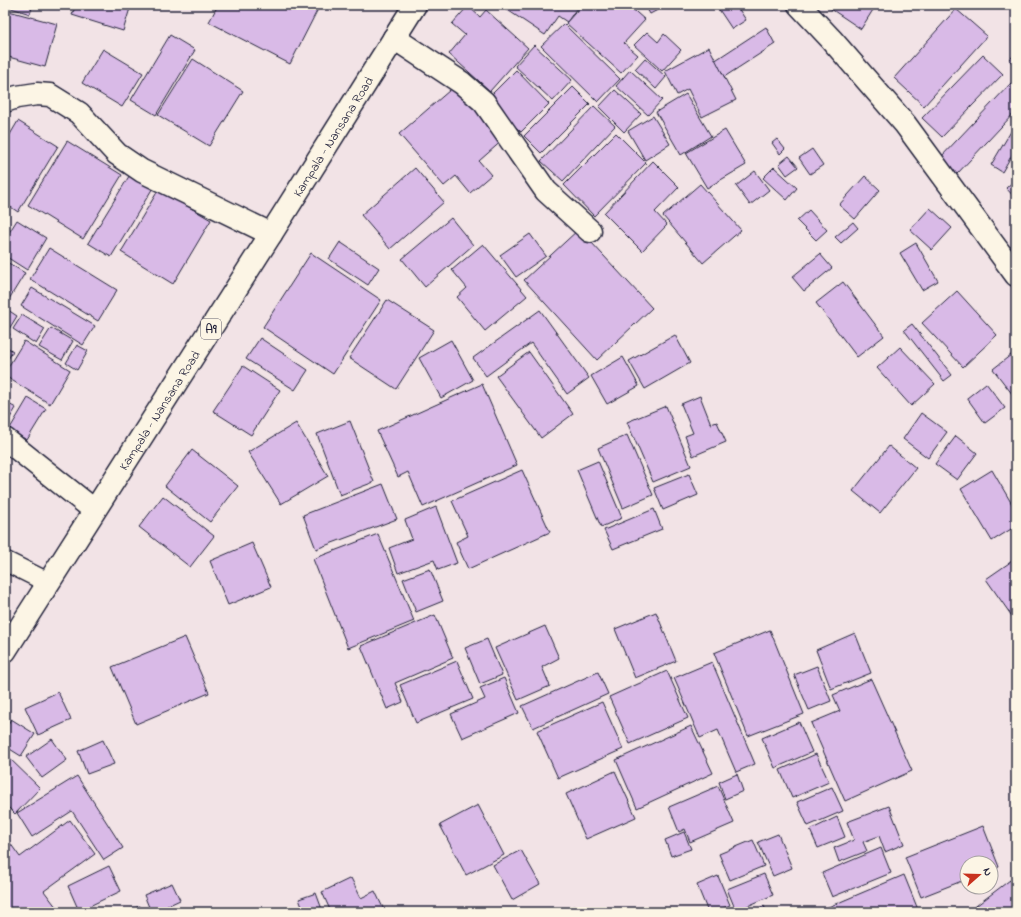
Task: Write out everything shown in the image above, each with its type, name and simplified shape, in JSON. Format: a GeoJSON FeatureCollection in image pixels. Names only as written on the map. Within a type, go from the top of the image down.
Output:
{"type":"FeatureCollection","features":[{"type":"Feature","properties":{"kind":"street","name":"Kampala - Nansana Road"},"geometry":{"type":"LineString","coordinates":[[5,651],[415,5]]}},
{"type":"Feature","properties":{"kind":"street"},"geometry":{"type":"LineString","coordinates":[[799,5],[831,38],[905,124],[1016,275]]}},
{"type":"Feature","properties":{"kind":"street"},"geometry":{"type":"LineString","coordinates":[[394,38],[462,82],[484,102],[546,191],[590,231]]}},
{"type":"Feature","properties":{"kind":"street"},"geometry":{"type":"LineString","coordinates":[[5,101],[17,97],[37,94],[50,95],[79,113],[117,154],[129,163],[142,171],[271,234]]}},
{"type":"Feature","properties":{"kind":"street"},"geometry":{"type":"LineString","coordinates":[[5,438],[94,510]]}},
{"type":"Feature","properties":{"kind":"lane"},"geometry":{"type":"LineString","coordinates":[[5,561],[49,583]]}},
{"type":"Feature","properties":{"kind":"building"},"geometry":{"type":"Polygon","coordinates":[[[5,5],[33,5],[30,14],[5,5]]]}},
{"type":"Feature","properties":{"kind":"building"},"geometry":{"type":"Polygon","coordinates":[[[76,5],[131,5],[123,31],[72,15],[76,5]]]}},
{"type":"Feature","properties":{"kind":"building"},"geometry":{"type":"Polygon","coordinates":[[[218,5],[320,5],[290,64],[209,22],[218,5]]]}},
{"type":"Feature","properties":{"kind":"building"},"geometry":{"type":"Polygon","coordinates":[[[500,5],[579,5],[567,22],[558,16],[545,35],[500,5]]]}},
{"type":"Feature","properties":{"kind":"building"},"geometry":{"type":"Polygon","coordinates":[[[582,5],[628,5],[645,20],[624,43],[638,55],[621,73],[566,23],[582,5]]]}},
{"type":"Feature","properties":{"kind":"building"},"geometry":{"type":"Polygon","coordinates":[[[645,5],[667,5],[650,14],[645,5]]]}},
{"type":"Feature","properties":{"kind":"building"},"geometry":{"type":"Polygon","coordinates":[[[716,5],[736,5],[746,20],[732,29],[716,5]]]}},
{"type":"Feature","properties":{"kind":"building"},"geometry":{"type":"Polygon","coordinates":[[[825,5],[876,5],[861,29],[825,5]]]}},
{"type":"Feature","properties":{"kind":"building"},"geometry":{"type":"Polygon","coordinates":[[[468,6],[480,17],[486,10],[528,48],[490,91],[449,54],[465,35],[452,24],[468,6]]]}},
{"type":"Feature","properties":{"kind":"building"},"geometry":{"type":"Polygon","coordinates":[[[956,9],[987,36],[924,106],[894,78],[956,9]]]}},
{"type":"Feature","properties":{"kind":"building"},"geometry":{"type":"Polygon","coordinates":[[[5,10],[57,24],[45,67],[5,56],[5,10]]]}},
{"type":"Feature","properties":{"kind":"building"},"geometry":{"type":"Polygon","coordinates":[[[564,24],[620,79],[598,102],[541,46],[564,24]]]}},
{"type":"Feature","properties":{"kind":"building"},"geometry":{"type":"Polygon","coordinates":[[[766,27],[775,44],[721,79],[711,63],[766,27]]]}},
{"type":"Feature","properties":{"kind":"building"},"geometry":{"type":"Polygon","coordinates":[[[647,32],[658,42],[664,34],[681,50],[662,71],[634,45],[647,32]]]}},
{"type":"Feature","properties":{"kind":"building"},"geometry":{"type":"Polygon","coordinates":[[[170,35],[195,50],[156,115],[131,100],[170,35]]]}},
{"type":"Feature","properties":{"kind":"building"},"geometry":{"type":"Polygon","coordinates":[[[534,45],[572,80],[553,101],[515,66],[534,45]]]}},
{"type":"Feature","properties":{"kind":"building"},"geometry":{"type":"Polygon","coordinates":[[[709,47],[736,100],[702,117],[688,89],[677,95],[665,71],[709,47]]]}},
{"type":"Feature","properties":{"kind":"building"},"geometry":{"type":"Polygon","coordinates":[[[103,49],[143,73],[122,107],[82,83],[103,49]]]}},
{"type":"Feature","properties":{"kind":"building"},"geometry":{"type":"Polygon","coordinates":[[[1016,53],[1016,67],[1009,60],[1016,53]]]}},
{"type":"Feature","properties":{"kind":"building"},"geometry":{"type":"Polygon","coordinates":[[[983,55],[1003,74],[942,137],[922,118],[983,55]]]}},
{"type":"Feature","properties":{"kind":"building"},"geometry":{"type":"Polygon","coordinates":[[[645,58],[666,77],[656,89],[635,69],[645,58]]]}},
{"type":"Feature","properties":{"kind":"building"},"geometry":{"type":"Polygon","coordinates":[[[193,59],[243,91],[209,146],[158,115],[193,59]]]}},
{"type":"Feature","properties":{"kind":"building"},"geometry":{"type":"Polygon","coordinates":[[[5,62],[8,63],[5,76],[5,62]]]}},
{"type":"Feature","properties":{"kind":"building"},"geometry":{"type":"Polygon","coordinates":[[[516,70],[549,104],[521,132],[487,99],[516,70]]]}},
{"type":"Feature","properties":{"kind":"building"},"geometry":{"type":"Polygon","coordinates":[[[630,70],[662,100],[648,115],[616,86],[630,70]]]}},
{"type":"Feature","properties":{"kind":"building"},"geometry":{"type":"Polygon","coordinates":[[[1011,83],[1016,88],[1016,111],[957,174],[940,158],[1011,83]]]}},
{"type":"Feature","properties":{"kind":"building"},"geometry":{"type":"Polygon","coordinates":[[[457,84],[504,139],[479,161],[491,175],[470,193],[456,176],[444,186],[399,134],[457,84]]]}},
{"type":"Feature","properties":{"kind":"building"},"geometry":{"type":"Polygon","coordinates":[[[573,87],[590,104],[541,153],[524,136],[573,87]]]}},
{"type":"Feature","properties":{"kind":"building"},"geometry":{"type":"Polygon","coordinates":[[[615,90],[641,114],[624,132],[599,107],[615,90]]]}},
{"type":"Feature","properties":{"kind":"building"},"geometry":{"type":"Polygon","coordinates":[[[686,94],[711,136],[681,155],[656,112],[686,94]]]}},
{"type":"Feature","properties":{"kind":"building"},"geometry":{"type":"Polygon","coordinates":[[[594,106],[615,126],[563,181],[541,161],[594,106]]]}},
{"type":"Feature","properties":{"kind":"building"},"geometry":{"type":"Polygon","coordinates":[[[653,116],[670,144],[645,160],[628,131],[653,116]]]}},
{"type":"Feature","properties":{"kind":"building"},"geometry":{"type":"Polygon","coordinates":[[[18,121],[58,146],[18,212],[5,203],[5,143],[18,121]]]}},
{"type":"Feature","properties":{"kind":"building"},"geometry":{"type":"Polygon","coordinates":[[[1016,123],[1016,148],[1002,172],[991,165],[1016,123]]]}},
{"type":"Feature","properties":{"kind":"building"},"geometry":{"type":"Polygon","coordinates":[[[725,130],[746,165],[707,188],[686,153],[725,130]]]}},
{"type":"Feature","properties":{"kind":"building"},"geometry":{"type":"Polygon","coordinates":[[[616,133],[646,163],[594,216],[564,185],[616,133]]]}},
{"type":"Feature","properties":{"kind":"building"},"geometry":{"type":"Polygon","coordinates":[[[777,139],[785,149],[780,154],[772,143],[777,139]]]}},
{"type":"Feature","properties":{"kind":"building"},"geometry":{"type":"Polygon","coordinates":[[[67,141],[122,175],[83,239],[28,205],[67,141]]]}},
{"type":"Feature","properties":{"kind":"building"},"geometry":{"type":"Polygon","coordinates":[[[812,149],[823,165],[810,174],[799,158],[812,149]]]}},
{"type":"Feature","properties":{"kind":"building"},"geometry":{"type":"Polygon","coordinates":[[[789,156],[798,167],[787,175],[779,164],[789,156]]]}},
{"type":"Feature","properties":{"kind":"building"},"geometry":{"type":"Polygon","coordinates":[[[653,161],[679,187],[655,212],[667,225],[642,251],[604,213],[653,161]]]}},
{"type":"Feature","properties":{"kind":"building"},"geometry":{"type":"Polygon","coordinates":[[[774,167],[797,188],[787,200],[763,178],[774,167]]]}},
{"type":"Feature","properties":{"kind":"building"},"geometry":{"type":"Polygon","coordinates":[[[415,168],[444,202],[390,249],[361,215],[415,168]]]}},
{"type":"Feature","properties":{"kind":"building"},"geometry":{"type":"Polygon","coordinates":[[[755,171],[769,190],[750,205],[736,186],[755,171]]]}},
{"type":"Feature","properties":{"kind":"building"},"geometry":{"type":"Polygon","coordinates":[[[131,173],[154,186],[111,257],[88,243],[131,173]]]}},
{"type":"Feature","properties":{"kind":"building"},"geometry":{"type":"Polygon","coordinates":[[[865,176],[880,190],[855,219],[839,205],[865,176]]]}},
{"type":"Feature","properties":{"kind":"building"},"geometry":{"type":"Polygon","coordinates":[[[1016,179],[1016,199],[1006,188],[1016,179]]]}},
{"type":"Feature","properties":{"kind":"building"},"geometry":{"type":"Polygon","coordinates":[[[700,184],[741,230],[703,263],[663,216],[700,184]]]}},
{"type":"Feature","properties":{"kind":"building"},"geometry":{"type":"Polygon","coordinates":[[[159,189],[211,220],[173,284],[121,252],[159,189]]]}},
{"type":"Feature","properties":{"kind":"building"},"geometry":{"type":"Polygon","coordinates":[[[930,208],[952,228],[932,250],[910,230],[930,208]]]}},
{"type":"Feature","properties":{"kind":"building"},"geometry":{"type":"Polygon","coordinates":[[[809,210],[827,230],[816,240],[797,221],[809,210]]]}},
{"type":"Feature","properties":{"kind":"building"},"geometry":{"type":"Polygon","coordinates":[[[451,218],[473,245],[425,287],[402,259],[451,218]]]}},
{"type":"Feature","properties":{"kind":"building"},"geometry":{"type":"Polygon","coordinates":[[[17,220],[46,238],[27,270],[5,256],[5,239],[17,220]]]}},
{"type":"Feature","properties":{"kind":"building"},"geometry":{"type":"Polygon","coordinates":[[[853,222],[858,228],[841,243],[835,237],[853,222]]]}},
{"type":"Feature","properties":{"kind":"building"},"geometry":{"type":"Polygon","coordinates":[[[579,229],[652,308],[597,360],[524,280],[579,229]]]}},
{"type":"Feature","properties":{"kind":"building"},"geometry":{"type":"Polygon","coordinates":[[[530,234],[546,256],[516,277],[500,255],[530,234]]]}},
{"type":"Feature","properties":{"kind":"building"},"geometry":{"type":"Polygon","coordinates":[[[340,242],[379,268],[368,285],[329,259],[340,242]]]}},
{"type":"Feature","properties":{"kind":"building"},"geometry":{"type":"Polygon","coordinates":[[[1016,242],[1016,253],[1011,246],[1016,242]]]}},
{"type":"Feature","properties":{"kind":"building"},"geometry":{"type":"Polygon","coordinates":[[[916,243],[938,281],[922,290],[900,253],[916,243]]]}},
{"type":"Feature","properties":{"kind":"building"},"geometry":{"type":"Polygon","coordinates":[[[483,244],[527,296],[485,331],[457,297],[467,288],[452,270],[483,244]]]}},
{"type":"Feature","properties":{"kind":"building"},"geometry":{"type":"Polygon","coordinates":[[[49,248],[117,290],[98,321],[30,279],[49,248]]]}},
{"type":"Feature","properties":{"kind":"building"},"geometry":{"type":"Polygon","coordinates":[[[311,253],[381,300],[333,374],[263,327],[311,253]]]}},
{"type":"Feature","properties":{"kind":"building"},"geometry":{"type":"Polygon","coordinates":[[[820,254],[832,268],[804,291],[792,277],[820,254]]]}},
{"type":"Feature","properties":{"kind":"building"},"geometry":{"type":"Polygon","coordinates":[[[5,261],[25,273],[6,304],[5,303],[5,261]]]}},
{"type":"Feature","properties":{"kind":"building"},"geometry":{"type":"Polygon","coordinates":[[[843,282],[884,336],[857,357],[816,303],[843,282]]]}},
{"type":"Feature","properties":{"kind":"building"},"geometry":{"type":"Polygon","coordinates":[[[32,288],[95,326],[83,345],[21,306],[32,288]]]}},
{"type":"Feature","properties":{"kind":"building"},"geometry":{"type":"Polygon","coordinates":[[[957,291],[997,335],[963,367],[922,323],[957,291]]]}},
{"type":"Feature","properties":{"kind":"building"},"geometry":{"type":"Polygon","coordinates":[[[387,300],[434,330],[396,389],[349,358],[387,300]]]}},
{"type":"Feature","properties":{"kind":"building"},"geometry":{"type":"Polygon","coordinates":[[[5,308],[17,316],[9,329],[5,326],[5,308]]]}},
{"type":"Feature","properties":{"kind":"building"},"geometry":{"type":"Polygon","coordinates":[[[540,310],[589,378],[567,394],[531,343],[486,376],[473,358],[540,310]]]}},
{"type":"Feature","properties":{"kind":"building"},"geometry":{"type":"Polygon","coordinates":[[[22,315],[45,329],[36,344],[13,329],[22,315]]]}},
{"type":"Feature","properties":{"kind":"building"},"geometry":{"type":"Polygon","coordinates":[[[912,324],[952,375],[944,381],[904,330],[912,324]]]}},
{"type":"Feature","properties":{"kind":"building"},"geometry":{"type":"Polygon","coordinates":[[[51,328],[73,341],[62,360],[39,347],[51,328]]]}},
{"type":"Feature","properties":{"kind":"building"},"geometry":{"type":"Polygon","coordinates":[[[5,331],[10,334],[5,342],[5,331]]]}},
{"type":"Feature","properties":{"kind":"building"},"geometry":{"type":"Polygon","coordinates":[[[675,335],[690,363],[645,389],[629,361],[675,335]]]}},
{"type":"Feature","properties":{"kind":"building"},"geometry":{"type":"Polygon","coordinates":[[[260,338],[308,370],[295,390],[246,359],[260,338]]]}},
{"type":"Feature","properties":{"kind":"building"},"geometry":{"type":"Polygon","coordinates":[[[451,340],[473,380],[441,398],[419,358],[451,340]]]}},
{"type":"Feature","properties":{"kind":"building"},"geometry":{"type":"Polygon","coordinates":[[[24,341],[70,370],[50,404],[5,376],[5,372],[24,341]]]}},
{"type":"Feature","properties":{"kind":"building"},"geometry":{"type":"Polygon","coordinates":[[[77,345],[88,351],[77,370],[66,363],[77,345]]]}},
{"type":"Feature","properties":{"kind":"building"},"geometry":{"type":"Polygon","coordinates":[[[5,346],[13,351],[5,364],[5,346]]]}},
{"type":"Feature","properties":{"kind":"building"},"geometry":{"type":"Polygon","coordinates":[[[900,347],[935,384],[911,406],[877,368],[900,347]]]}},
{"type":"Feature","properties":{"kind":"building"},"geometry":{"type":"Polygon","coordinates":[[[1016,351],[1016,399],[993,369],[1016,351]]]}},
{"type":"Feature","properties":{"kind":"building"},"geometry":{"type":"Polygon","coordinates":[[[529,352],[573,414],[541,438],[496,376],[529,352]]]}},
{"type":"Feature","properties":{"kind":"building"},"geometry":{"type":"Polygon","coordinates":[[[623,357],[639,386],[607,404],[591,376],[623,357]]]}},
{"type":"Feature","properties":{"kind":"building"},"geometry":{"type":"Polygon","coordinates":[[[243,366],[280,390],[251,435],[213,411],[243,366]]]}},
{"type":"Feature","properties":{"kind":"building"},"geometry":{"type":"Polygon","coordinates":[[[986,383],[1005,408],[985,423],[967,398],[986,383]]]}},
{"type":"Feature","properties":{"kind":"building"},"geometry":{"type":"Polygon","coordinates":[[[482,384],[517,465],[423,507],[408,472],[398,477],[377,431],[482,384]]]}},
{"type":"Feature","properties":{"kind":"building"},"geometry":{"type":"Polygon","coordinates":[[[700,396],[711,424],[717,422],[726,442],[693,456],[685,436],[693,433],[681,404],[700,396]]]}},
{"type":"Feature","properties":{"kind":"building"},"geometry":{"type":"Polygon","coordinates":[[[28,398],[46,409],[27,440],[9,430],[28,398]]]}},
{"type":"Feature","properties":{"kind":"building"},"geometry":{"type":"Polygon","coordinates":[[[5,402],[16,408],[5,426],[5,402]]]}},
{"type":"Feature","properties":{"kind":"building"},"geometry":{"type":"Polygon","coordinates":[[[666,406],[691,466],[653,482],[627,422],[666,406]]]}},
{"type":"Feature","properties":{"kind":"building"},"geometry":{"type":"Polygon","coordinates":[[[921,413],[947,432],[928,458],[903,439],[921,413]]]}},
{"type":"Feature","properties":{"kind":"building"},"geometry":{"type":"Polygon","coordinates":[[[350,421],[374,482],[340,495],[317,434],[350,421]]]}},
{"type":"Feature","properties":{"kind":"building"},"geometry":{"type":"Polygon","coordinates":[[[296,423],[328,476],[281,504],[248,452],[296,423]]]}},
{"type":"Feature","properties":{"kind":"building"},"geometry":{"type":"Polygon","coordinates":[[[627,435],[653,495],[623,508],[598,448],[627,435]]]}},
{"type":"Feature","properties":{"kind":"building"},"geometry":{"type":"Polygon","coordinates":[[[956,436],[977,453],[957,480],[935,464],[956,436]]]}},
{"type":"Feature","properties":{"kind":"building"},"geometry":{"type":"Polygon","coordinates":[[[889,446],[916,468],[880,513],[853,491],[889,446]]]}},
{"type":"Feature","properties":{"kind":"building"},"geometry":{"type":"Polygon","coordinates":[[[192,450],[238,486],[210,522],[165,486],[192,450]]]}},
{"type":"Feature","properties":{"kind":"building"},"geometry":{"type":"Polygon","coordinates":[[[598,461],[622,518],[601,527],[577,470],[598,461]]]}},
{"type":"Feature","properties":{"kind":"building"},"geometry":{"type":"Polygon","coordinates":[[[522,470],[550,532],[468,569],[456,542],[468,536],[452,501],[522,470]]]}},
{"type":"Feature","properties":{"kind":"building"},"geometry":{"type":"Polygon","coordinates":[[[992,470],[1016,511],[1016,526],[992,541],[961,489],[992,470]]]}},
{"type":"Feature","properties":{"kind":"building"},"geometry":{"type":"Polygon","coordinates":[[[689,474],[698,495],[663,510],[654,488],[689,474]]]}},
{"type":"Feature","properties":{"kind":"building"},"geometry":{"type":"Polygon","coordinates":[[[383,484],[397,519],[316,549],[303,515],[383,484]]]}},
{"type":"Feature","properties":{"kind":"building"},"geometry":{"type":"Polygon","coordinates":[[[163,496],[214,536],[190,567],[139,527],[163,496]]]}},
{"type":"Feature","properties":{"kind":"building"},"geometry":{"type":"Polygon","coordinates":[[[436,507],[457,563],[438,570],[434,560],[398,573],[389,548],[412,539],[405,520],[436,507]]]}},
{"type":"Feature","properties":{"kind":"building"},"geometry":{"type":"Polygon","coordinates":[[[654,509],[662,529],[613,549],[604,530],[654,509]]]}},
{"type":"Feature","properties":{"kind":"building"},"geometry":{"type":"Polygon","coordinates":[[[378,534],[414,621],[348,648],[313,559],[378,534]]]}},
{"type":"Feature","properties":{"kind":"building"},"geometry":{"type":"Polygon","coordinates":[[[252,543],[271,587],[228,605],[210,561],[252,543]]]}},
{"type":"Feature","properties":{"kind":"building"},"geometry":{"type":"Polygon","coordinates":[[[1012,561],[1016,567],[1016,622],[986,579],[1012,561]]]}},
{"type":"Feature","properties":{"kind":"building"},"geometry":{"type":"Polygon","coordinates":[[[430,569],[443,601],[416,612],[403,579],[430,569]]]}},
{"type":"Feature","properties":{"kind":"building"},"geometry":{"type":"Polygon","coordinates":[[[656,612],[676,661],[635,678],[615,629],[656,612]]]}},
{"type":"Feature","properties":{"kind":"building"},"geometry":{"type":"Polygon","coordinates":[[[435,615],[453,658],[395,683],[403,702],[387,709],[361,646],[435,615]]]}},
{"type":"Feature","properties":{"kind":"building"},"geometry":{"type":"Polygon","coordinates":[[[545,626],[559,658],[542,667],[550,686],[518,700],[495,648],[545,626]]]}},
{"type":"Feature","properties":{"kind":"building"},"geometry":{"type":"Polygon","coordinates":[[[770,630],[804,714],[748,736],[714,653],[770,630]]]}},
{"type":"Feature","properties":{"kind":"building"},"geometry":{"type":"Polygon","coordinates":[[[855,633],[871,673],[831,689],[816,650],[855,633]]]}},
{"type":"Feature","properties":{"kind":"building"},"geometry":{"type":"Polygon","coordinates":[[[185,637],[209,693],[136,724],[112,667],[185,637]]]}},
{"type":"Feature","properties":{"kind":"building"},"geometry":{"type":"Polygon","coordinates":[[[487,639],[502,675],[480,684],[465,648],[487,639]]]}},
{"type":"Feature","properties":{"kind":"building"},"geometry":{"type":"Polygon","coordinates":[[[457,661],[473,699],[416,723],[400,685],[457,661]]]}},
{"type":"Feature","properties":{"kind":"building"},"geometry":{"type":"Polygon","coordinates":[[[712,662],[755,764],[736,772],[718,730],[700,738],[674,678],[712,662]]]}},
{"type":"Feature","properties":{"kind":"building"},"geometry":{"type":"Polygon","coordinates":[[[817,666],[831,701],[809,710],[794,675],[817,666]]]}},
{"type":"Feature","properties":{"kind":"building"},"geometry":{"type":"Polygon","coordinates":[[[667,671],[688,718],[630,744],[609,697],[667,671]]]}},
{"type":"Feature","properties":{"kind":"building"},"geometry":{"type":"Polygon","coordinates":[[[598,672],[608,694],[533,728],[522,706],[598,672]]]}},
{"type":"Feature","properties":{"kind":"building"},"geometry":{"type":"Polygon","coordinates":[[[504,678],[519,713],[462,738],[451,714],[485,699],[480,688],[504,678]]]}},
{"type":"Feature","properties":{"kind":"building"},"geometry":{"type":"Polygon","coordinates":[[[871,679],[912,771],[845,801],[811,723],[840,711],[833,695],[871,679]]]}},
{"type":"Feature","properties":{"kind":"building"},"geometry":{"type":"Polygon","coordinates":[[[58,692],[71,720],[38,735],[25,707],[58,692]]]}},
{"type":"Feature","properties":{"kind":"building"},"geometry":{"type":"Polygon","coordinates":[[[602,702],[623,749],[558,778],[537,731],[602,702]]]}},
{"type":"Feature","properties":{"kind":"building"},"geometry":{"type":"Polygon","coordinates":[[[11,719],[35,734],[21,756],[5,746],[5,729],[11,719]]]}},
{"type":"Feature","properties":{"kind":"building"},"geometry":{"type":"Polygon","coordinates":[[[799,722],[812,752],[775,768],[762,738],[799,722]]]}},
{"type":"Feature","properties":{"kind":"building"},"geometry":{"type":"Polygon","coordinates":[[[691,726],[713,773],[637,808],[616,760],[691,726]]]}},
{"type":"Feature","properties":{"kind":"building"},"geometry":{"type":"Polygon","coordinates":[[[52,739],[67,760],[42,778],[26,757],[52,739]]]}},
{"type":"Feature","properties":{"kind":"building"},"geometry":{"type":"Polygon","coordinates":[[[103,740],[114,764],[87,774],[78,751],[103,740]]]}},
{"type":"Feature","properties":{"kind":"building"},"geometry":{"type":"Polygon","coordinates":[[[5,754],[40,788],[15,814],[5,804],[5,754]]]}},
{"type":"Feature","properties":{"kind":"building"},"geometry":{"type":"Polygon","coordinates":[[[816,754],[829,782],[792,798],[780,770],[816,754]]]}},
{"type":"Feature","properties":{"kind":"building"},"geometry":{"type":"Polygon","coordinates":[[[615,771],[636,817],[586,839],[566,794],[615,771]]]}},
{"type":"Feature","properties":{"kind":"building"},"geometry":{"type":"Polygon","coordinates":[[[737,774],[743,791],[725,799],[719,782],[737,774]]]}},
{"type":"Feature","properties":{"kind":"building"},"geometry":{"type":"Polygon","coordinates":[[[77,776],[123,848],[104,860],[72,811],[32,837],[17,813],[77,776]]]}},
{"type":"Feature","properties":{"kind":"building"},"geometry":{"type":"Polygon","coordinates":[[[718,786],[734,823],[690,842],[685,829],[679,832],[669,807],[718,786]]]}},
{"type":"Feature","properties":{"kind":"building"},"geometry":{"type":"Polygon","coordinates":[[[832,787],[843,811],[808,826],[797,802],[832,787]]]}},
{"type":"Feature","properties":{"kind":"building"},"geometry":{"type":"Polygon","coordinates":[[[478,805],[504,855],[466,875],[440,825],[478,805]]]}},
{"type":"Feature","properties":{"kind":"building"},"geometry":{"type":"Polygon","coordinates":[[[889,806],[904,844],[885,852],[879,836],[863,842],[867,851],[839,862],[834,848],[854,840],[847,822],[889,806]]]}},
{"type":"Feature","properties":{"kind":"building"},"geometry":{"type":"Polygon","coordinates":[[[837,817],[845,837],[818,848],[810,830],[837,817]]]}},
{"type":"Feature","properties":{"kind":"building"},"geometry":{"type":"Polygon","coordinates":[[[70,820],[95,854],[44,891],[60,912],[6,912],[5,836],[20,857],[70,820]]]}},
{"type":"Feature","properties":{"kind":"building"},"geometry":{"type":"Polygon","coordinates":[[[983,826],[994,855],[959,855],[959,882],[921,897],[905,857],[983,826]]]}},
{"type":"Feature","properties":{"kind":"building"},"geometry":{"type":"Polygon","coordinates":[[[684,832],[691,849],[671,856],[665,840],[684,832]]]}},
{"type":"Feature","properties":{"kind":"building"},"geometry":{"type":"Polygon","coordinates":[[[778,834],[792,868],[773,876],[758,842],[778,834]]]}},
{"type":"Feature","properties":{"kind":"building"},"geometry":{"type":"Polygon","coordinates":[[[753,840],[764,866],[730,880],[719,854],[753,840]]]}},
{"type":"Feature","properties":{"kind":"building"},"geometry":{"type":"Polygon","coordinates":[[[881,848],[891,873],[832,897],[822,873],[881,848]]]}},
{"type":"Feature","properties":{"kind":"building"},"geometry":{"type":"Polygon","coordinates":[[[521,850],[540,884],[512,900],[493,865],[521,850]]]}},
{"type":"Feature","properties":{"kind":"building"},"geometry":{"type":"Polygon","coordinates":[[[109,866],[121,891],[79,911],[68,886],[109,866]]]}},
{"type":"Feature","properties":{"kind":"building"},"geometry":{"type":"Polygon","coordinates":[[[764,874],[773,895],[736,911],[727,889],[764,874]]]}},
{"type":"Feature","properties":{"kind":"building"},"geometry":{"type":"Polygon","coordinates":[[[904,875],[919,912],[828,912],[826,908],[904,875]]]}},
{"type":"Feature","properties":{"kind":"building"},"geometry":{"type":"Polygon","coordinates":[[[718,876],[730,905],[714,912],[708,912],[697,885],[718,876]]]}},
{"type":"Feature","properties":{"kind":"building"},"geometry":{"type":"Polygon","coordinates":[[[351,878],[361,898],[375,891],[384,910],[380,912],[331,912],[322,892],[351,878]]]}},
{"type":"Feature","properties":{"kind":"building"},"geometry":{"type":"Polygon","coordinates":[[[1010,880],[1016,888],[1016,904],[1005,912],[968,912],[990,895],[999,895],[999,888],[1010,880]]]}},
{"type":"Feature","properties":{"kind":"building"},"geometry":{"type":"Polygon","coordinates":[[[172,883],[180,900],[167,906],[169,912],[151,912],[144,895],[172,883]]]}},
{"type":"Feature","properties":{"kind":"building"},"geometry":{"type":"Polygon","coordinates":[[[316,893],[323,912],[304,912],[299,899],[316,893]]]}},
{"type":"Feature","properties":{"kind":"building"},"geometry":{"type":"Polygon","coordinates":[[[140,906],[142,912],[124,912],[140,906]]]}},
{"type":"Feature","properties":{"kind":"building"},"geometry":{"type":"Polygon","coordinates":[[[575,906],[577,912],[558,912],[575,906]]]}},
{"type":"Feature","properties":{"kind":"building"},"geometry":{"type":"Polygon","coordinates":[[[764,906],[767,912],[752,912],[764,906]]]}}]}
